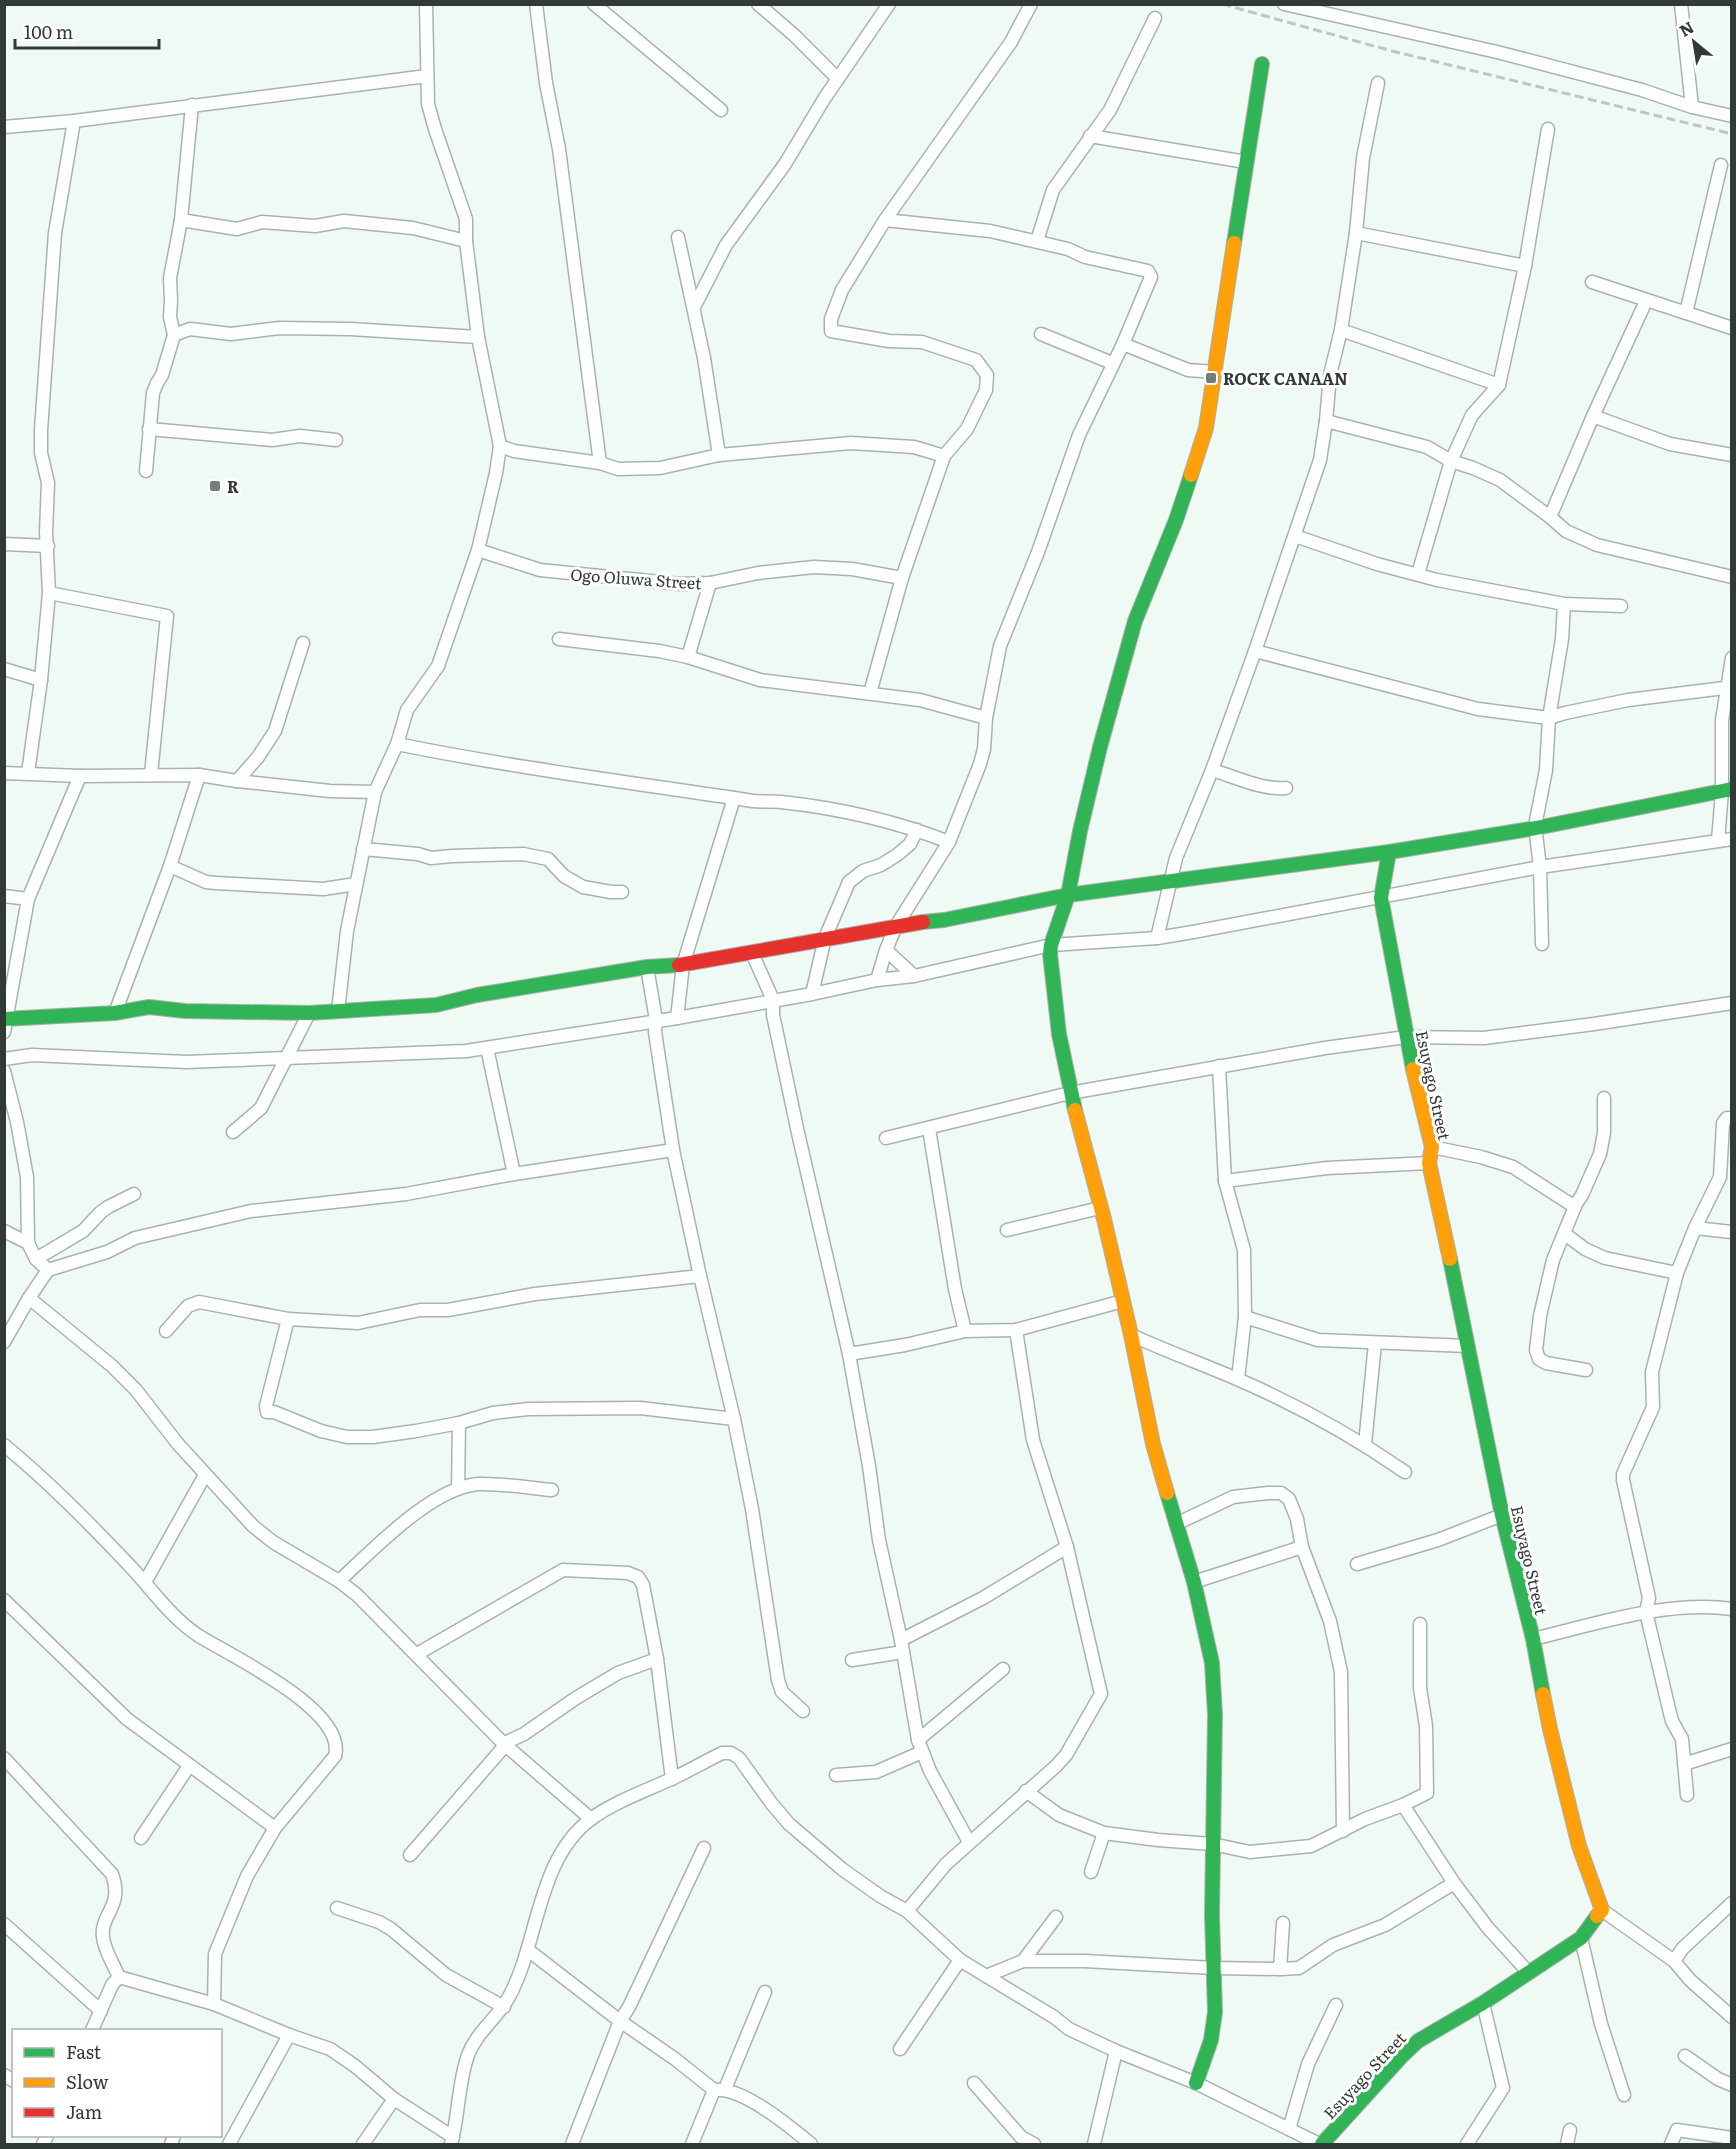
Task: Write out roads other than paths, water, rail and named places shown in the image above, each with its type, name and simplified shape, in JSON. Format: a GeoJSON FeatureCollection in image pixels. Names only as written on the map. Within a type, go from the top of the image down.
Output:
{"type":"FeatureCollection","features":[{"type":"Feature","properties":{"kind":"street"},"geometry":{"type":"LineString","coordinates":[[338,1011],[347,931],[375,792],[397,744],[407,710],[438,666],[478,550],[500,446],[478,337],[466,241],[466,219],[428,104],[426,4]]}},
{"type":"Feature","properties":{"kind":"street"},"geometry":{"type":"LineString","coordinates":[[536,4],[546,83],[559,149],[600,463]]}},
{"type":"Feature","properties":{"kind":"street"},"geometry":{"type":"LineString","coordinates":[[594,4],[721,110]]}},
{"type":"Feature","properties":{"kind":"street"},"geometry":{"type":"LineString","coordinates":[[758,4],[794,35],[838,79]]}},
{"type":"Feature","properties":{"kind":"street"},"geometry":{"type":"LineString","coordinates":[[694,307],[726,245],[785,164],[824,99],[889,4]]}},
{"type":"Feature","properties":{"kind":"street"},"geometry":{"type":"LineString","coordinates":[[870,693],[902,578],[944,456],[967,429],[986,390],[987,375],[976,360],[922,342],[889,341],[831,331],[831,319],[842,290],[885,220],[1011,42],[1031,4]]}},
{"type":"Feature","properties":{"kind":"street"},"geometry":{"type":"LineString","coordinates":[[1284,4],[1497,52],[1731,116]]}},
{"type":"Feature","properties":{"kind":"street"},"geometry":{"type":"LineString","coordinates":[[1681,4],[1692,106]]}},
{"type":"Feature","properties":{"kind":"street"},"geometry":{"type":"LineString","coordinates":[[1037,241],[1053,190],[1110,110],[1155,18]]}},
{"type":"Feature","properties":{"kind":"street"},"geometry":{"type":"LineString","coordinates":[[1196,2083],[1211,2040],[1215,2012],[1212,1844],[1215,1806],[1215,1726],[1212,1663],[1194,1582],[1153,1444],[1104,1219],[1070,1093],[1050,966],[1051,945],[1068,895],[1080,831],[1135,621],[1176,520],[1206,428],[1262,64]]}},
{"type":"Feature","properties":{"kind":"street"},"geometry":{"type":"LineString","coordinates":[[4,128],[74,122],[427,76]]}},
{"type":"Feature","properties":{"kind":"street"},"geometry":{"type":"LineString","coordinates":[[1157,938],[1176,858],[1212,770],[1320,460],[1330,375],[1341,330],[1356,233],[1363,158],[1378,83]]}},
{"type":"Feature","properties":{"kind":"street"},"geometry":{"type":"LineString","coordinates":[[146,471],[153,393],[162,375],[174,334],[170,317],[170,278],[181,220],[192,105]]}},
{"type":"Feature","properties":{"kind":"street"},"geometry":{"type":"LineString","coordinates":[[28,773],[41,680],[49,593],[46,532],[48,483],[41,453],[41,430],[56,222],[74,122]]}},
{"type":"Feature","properties":{"kind":"street"},"geometry":{"type":"LineString","coordinates":[[1418,574],[1451,461],[1472,415],[1499,385],[1525,266],[1548,129]]}},
{"type":"Feature","properties":{"kind":"street"},"geometry":{"type":"LineString","coordinates":[[1090,135],[1246,162]]}},
{"type":"Feature","properties":{"kind":"street"},"geometry":{"type":"LineString","coordinates":[[1686,313],[1721,165]]}},
{"type":"Feature","properties":{"kind":"street"},"geometry":{"type":"LineString","coordinates":[[181,220],[237,229],[262,222],[315,226],[344,221],[413,228],[466,241]]}},
{"type":"Feature","properties":{"kind":"street"},"geometry":{"type":"LineString","coordinates":[[877,980],[896,926],[949,842],[980,764],[1000,646],[1038,552],[1079,435],[1123,344],[1151,277],[1148,271],[1085,256],[1037,241],[990,231],[885,220]]}},
{"type":"Feature","properties":{"kind":"street"},"geometry":{"type":"LineString","coordinates":[[1356,233],[1525,266]]}},
{"type":"Feature","properties":{"kind":"street"},"geometry":{"type":"LineString","coordinates":[[678,237],[694,307],[719,455]]}},
{"type":"Feature","properties":{"kind":"street"},"geometry":{"type":"LineString","coordinates":[[1592,282],[1731,328]]}},
{"type":"Feature","properties":{"kind":"street"},"geometry":{"type":"LineString","coordinates":[[1550,517],[1646,301]]}},
{"type":"Feature","properties":{"kind":"street"},"geometry":{"type":"LineString","coordinates":[[170,317],[190,329],[231,334],[279,328],[350,328],[478,337]]}},
{"type":"Feature","properties":{"kind":"street"},"geometry":{"type":"LineString","coordinates":[[174,334],[190,329]]}},
{"type":"Feature","properties":{"kind":"street"},"geometry":{"type":"LineString","coordinates":[[1341,330],[1499,385]]}},
{"type":"Feature","properties":{"kind":"street"},"geometry":{"type":"LineString","coordinates":[[1041,334],[1112,363]]}},
{"type":"Feature","properties":{"kind":"street"},"geometry":{"type":"LineString","coordinates":[[1123,344],[1188,370],[1215,372]]}},
{"type":"Feature","properties":{"kind":"street"},"geometry":{"type":"LineString","coordinates":[[1593,416],[1670,444],[1731,455]]}},
{"type":"Feature","properties":{"kind":"street"},"geometry":{"type":"LineString","coordinates":[[1326,421],[1427,447],[1451,461],[1500,480],[1566,531],[1597,545],[1731,577]]}},
{"type":"Feature","properties":{"kind":"street"},"geometry":{"type":"LineString","coordinates":[[149,429],[273,440],[300,436],[336,440]]}},
{"type":"Feature","properties":{"kind":"street"},"geometry":{"type":"LineString","coordinates":[[500,446],[514,451],[600,463],[618,469],[660,468],[719,455],[851,443],[914,447],[944,456]]}},
{"type":"Feature","properties":{"kind":"street"},"geometry":{"type":"LineString","coordinates":[[1295,536],[1377,564],[1450,582],[1564,604],[1622,606]]}},
{"type":"Feature","properties":{"kind":"street"},"geometry":{"type":"LineString","coordinates":[[4,544],[48,546]]}},
{"type":"Feature","properties":{"kind":"street","name":"Ogo Oluwa Street"},"geometry":{"type":"LineString","coordinates":[[478,550],[540,570],[646,582],[710,584],[758,573],[814,567],[852,569],[902,578]]}},
{"type":"Feature","properties":{"kind":"street"},"geometry":{"type":"LineString","coordinates":[[688,657],[710,584]]}},
{"type":"Feature","properties":{"kind":"street"},"geometry":{"type":"LineString","coordinates":[[49,593],[167,616],[150,774]]}},
{"type":"Feature","properties":{"kind":"street"},"geometry":{"type":"LineString","coordinates":[[1542,944],[1540,867],[1535,826],[1546,770],[1549,718],[1562,639],[1564,604]]}},
{"type":"Feature","properties":{"kind":"street"},"geometry":{"type":"LineString","coordinates":[[559,639],[659,651],[777,683],[920,700],[987,718]]}},
{"type":"Feature","properties":{"kind":"street"},"geometry":{"type":"LineString","coordinates":[[237,781],[276,731],[303,643]]}},
{"type":"Feature","properties":{"kind":"street"},"geometry":{"type":"LineString","coordinates":[[1255,651],[1478,709],[1549,718],[1628,700],[1729,688]]}},
{"type":"Feature","properties":{"kind":"street"},"geometry":{"type":"LineString","coordinates":[[1718,841],[1727,790],[1722,720],[1729,688],[1731,658]]}},
{"type":"Feature","properties":{"kind":"street"},"geometry":{"type":"LineString","coordinates":[[4,669],[41,680]]}},
{"type":"Feature","properties":{"kind":"street"},"geometry":{"type":"LineString","coordinates":[[397,744],[462,757],[757,802],[779,802],[853,813],[917,830],[949,842]]}},
{"type":"Feature","properties":{"kind":"street"},"geometry":{"type":"LineString","coordinates":[[1212,770],[1264,787],[1286,788]]}},
{"type":"Feature","properties":{"kind":"street"},"geometry":{"type":"LineString","coordinates":[[4,773],[80,776],[199,775],[330,790],[375,792]]}},
{"type":"Feature","properties":{"kind":"street"},"geometry":{"type":"LineString","coordinates":[[115,1013],[170,866],[199,775]]}},
{"type":"Feature","properties":{"kind":"street"},"geometry":{"type":"LineString","coordinates":[[80,776],[28,899],[5,1023],[115,1013],[149,1007],[185,1011],[309,1013],[436,1005],[477,994],[647,967],[683,965],[825,938],[944,920],[1068,895],[1389,852],[1536,828],[1727,790]]}},
{"type":"Feature","properties":{"kind":"street"},"geometry":{"type":"LineString","coordinates":[[677,1018],[683,965],[734,798]]}},
{"type":"Feature","properties":{"kind":"street"},"geometry":{"type":"LineString","coordinates":[[812,994],[825,938],[849,882],[863,871],[881,865],[897,855],[910,844],[917,830]]}},
{"type":"Feature","properties":{"kind":"street"},"geometry":{"type":"LineString","coordinates":[[4,1059],[32,1055],[186,1062],[286,1060],[466,1051],[677,1018],[877,980],[914,976],[1051,945],[1157,938],[1540,867],[1731,839]]}},
{"type":"Feature","properties":{"kind":"street"},"geometry":{"type":"LineString","coordinates":[[363,849],[418,854],[432,858],[523,854],[548,859],[564,876],[583,887],[622,892]]}},
{"type":"Feature","properties":{"kind":"street","name":"Esuyago Street"},"geometry":{"type":"LineString","coordinates":[[1320,2145],[1418,2041],[1529,1973],[1581,1938],[1602,1910],[1580,1846],[1550,1729],[1533,1639],[1502,1515],[1429,1163],[1432,1147],[1406,1037],[1381,898],[1389,852]]}},
{"type":"Feature","properties":{"kind":"street"},"geometry":{"type":"LineString","coordinates":[[170,866],[207,882],[216,883],[323,889],[356,884]]}},
{"type":"Feature","properties":{"kind":"street"},"geometry":{"type":"LineString","coordinates":[[4,896],[28,899]]}},
{"type":"Feature","properties":{"kind":"street"},"geometry":{"type":"LineString","coordinates":[[886,950],[914,976]]}},
{"type":"Feature","properties":{"kind":"street"},"geometry":{"type":"LineString","coordinates":[[752,953],[773,1000],[773,1015],[798,1133],[849,1354],[881,1548],[920,1746],[969,1842]]}},
{"type":"Feature","properties":{"kind":"street"},"geometry":{"type":"LineString","coordinates":[[647,967],[673,1150],[734,1419],[754,1520],[777,1680],[782,1692],[803,1711]]}},
{"type":"Feature","properties":{"kind":"street"},"geometry":{"type":"LineString","coordinates":[[886,1138],[1070,1093],[1219,1066],[1406,1037],[1484,1038],[1731,1003]]}},
{"type":"Feature","properties":{"kind":"street"},"geometry":{"type":"LineString","coordinates":[[232,1132],[261,1108],[309,1013]]}},
{"type":"Feature","properties":{"kind":"street"},"geometry":{"type":"LineString","coordinates":[[487,1048],[514,1174]]}},
{"type":"Feature","properties":{"kind":"street"},"geometry":{"type":"LineString","coordinates":[[1219,1066],[1225,1181],[1244,1250],[1245,1317],[1238,1379]]}},
{"type":"Feature","properties":{"kind":"street"},"geometry":{"type":"LineString","coordinates":[[4,1071],[17,1122],[27,1177],[28,1243],[36,1259],[48,1270]]}},
{"type":"Feature","properties":{"kind":"street"},"geometry":{"type":"LineString","coordinates":[[1586,1370],[1546,1363],[1539,1359],[1536,1350],[1540,1316],[1553,1260],[1600,1154],[1604,1133],[1604,1098]]}},
{"type":"Feature","properties":{"kind":"street"},"geometry":{"type":"LineString","coordinates":[[1687,1795],[1682,1739],[1672,1721],[1646,1612],[1649,1598],[1623,1474],[1653,1407],[1652,1372],[1677,1273],[1695,1228],[1720,1178],[1723,1123],[1727,1118],[1731,1118]]}},
{"type":"Feature","properties":{"kind":"street"},"geometry":{"type":"LineString","coordinates":[[929,1129],[964,1331]]}},
{"type":"Feature","properties":{"kind":"street"},"geometry":{"type":"LineString","coordinates":[[1432,1147],[1481,1157],[1514,1167],[1575,1207]]}},
{"type":"Feature","properties":{"kind":"street"},"geometry":{"type":"LineString","coordinates":[[4,1342],[48,1270],[107,1252],[135,1238],[251,1211],[406,1194],[514,1174],[673,1150]]}},
{"type":"Feature","properties":{"kind":"street"},"geometry":{"type":"LineString","coordinates":[[1225,1181],[1327,1168],[1429,1163]]}},
{"type":"Feature","properties":{"kind":"street"},"geometry":{"type":"LineString","coordinates":[[36,1259],[83,1231],[108,1207],[134,1194]]}},
{"type":"Feature","properties":{"kind":"street"},"geometry":{"type":"LineString","coordinates":[[1007,1230],[1100,1208]]}},
{"type":"Feature","properties":{"kind":"street"},"geometry":{"type":"LineString","coordinates":[[1695,1228],[1731,1232]]}},
{"type":"Feature","properties":{"kind":"street"},"geometry":{"type":"LineString","coordinates":[[4,1231],[28,1243]]}},
{"type":"Feature","properties":{"kind":"street"},"geometry":{"type":"LineString","coordinates":[[1565,1234],[1592,1254],[1677,1273]]}},
{"type":"Feature","properties":{"kind":"street"},"geometry":{"type":"LineString","coordinates":[[166,1331],[188,1306],[199,1302],[288,1319],[358,1323],[420,1310],[448,1310],[535,1294],[700,1276]]}},
{"type":"Feature","properties":{"kind":"street"},"geometry":{"type":"LineString","coordinates":[[29,1298],[112,1366],[136,1390],[205,1475],[263,1535],[339,1581],[357,1595],[504,1744],[591,1819]]}},
{"type":"Feature","properties":{"kind":"street"},"geometry":{"type":"LineString","coordinates":[[849,1354],[905,1345],[964,1331],[1016,1330],[1123,1301]]}},
{"type":"Feature","properties":{"kind":"street"},"geometry":{"type":"LineString","coordinates":[[1245,1317],[1318,1340],[1468,1346]]}},
{"type":"Feature","properties":{"kind":"street"},"geometry":{"type":"LineString","coordinates":[[288,1319],[266,1406],[267,1412],[274,1412],[321,1431],[346,1437],[373,1437],[459,1423],[493,1413],[528,1409],[640,1408],[734,1419]]}},
{"type":"Feature","properties":{"kind":"street"},"geometry":{"type":"LineString","coordinates":[[906,1911],[946,1864],[1026,1791],[1044,1778],[1066,1755],[1101,1694],[1067,1547],[1033,1440],[1016,1330]]}},
{"type":"Feature","properties":{"kind":"street"},"geometry":{"type":"LineString","coordinates":[[1131,1335],[1238,1379],[1365,1444],[1405,1472]]}},
{"type":"Feature","properties":{"kind":"street"},"geometry":{"type":"LineString","coordinates":[[1365,1444],[1375,1343]]}},
{"type":"Feature","properties":{"kind":"street"},"geometry":{"type":"LineString","coordinates":[[458,1489],[459,1423]]}},
{"type":"Feature","properties":{"kind":"street"},"geometry":{"type":"LineString","coordinates":[[4,1445],[68,1501],[182,1624],[288,1689],[312,1708],[332,1733],[337,1751],[335,1756],[275,1828],[247,1876],[215,1954],[214,2004]]}},
{"type":"Feature","properties":{"kind":"street"},"geometry":{"type":"LineString","coordinates":[[145,1582],[205,1475]]}},
{"type":"Feature","properties":{"kind":"street"},"geometry":{"type":"LineString","coordinates":[[339,1581],[412,1514],[458,1489],[478,1484],[552,1490]]}},
{"type":"Feature","properties":{"kind":"street"},"geometry":{"type":"LineString","coordinates":[[1176,1524],[1233,1497],[1268,1492],[1281,1493],[1288,1499],[1297,1518],[1302,1547],[1330,1621],[1341,1671],[1343,1831]]}},
{"type":"Feature","properties":{"kind":"street"},"geometry":{"type":"LineString","coordinates":[[1356,1564],[1438,1540],[1502,1515]]}},
{"type":"Feature","properties":{"kind":"street"},"geometry":{"type":"LineString","coordinates":[[852,1660],[902,1646],[1067,1547]]}},
{"type":"Feature","properties":{"kind":"street"},"geometry":{"type":"LineString","coordinates":[[1194,1582],[1302,1547]]}},
{"type":"Feature","properties":{"kind":"street"},"geometry":{"type":"LineString","coordinates":[[417,1654],[557,1573],[568,1570],[628,1573],[638,1577],[642,1586],[657,1659],[672,1779]]}},
{"type":"Feature","properties":{"kind":"street"},"geometry":{"type":"LineString","coordinates":[[4,1600],[127,1719],[275,1828]]}},
{"type":"Feature","properties":{"kind":"street"},"geometry":{"type":"LineString","coordinates":[[1533,1639],[1646,1612],[1715,1607],[1731,1609]]}},
{"type":"Feature","properties":{"kind":"street"},"geometry":{"type":"LineString","coordinates":[[1026,1791],[1059,1815],[1104,1833],[1212,1844],[1250,1852],[1311,1846],[1365,1819],[1427,1793],[1426,1726],[1420,1688],[1420,1624]]}},
{"type":"Feature","properties":{"kind":"street"},"geometry":{"type":"LineString","coordinates":[[410,1855],[504,1744],[524,1734],[576,1698],[618,1673],[657,1659]]}},
{"type":"Feature","properties":{"kind":"street"},"geometry":{"type":"LineString","coordinates":[[836,1775],[876,1772],[920,1746],[1003,1669]]}},
{"type":"Feature","properties":{"kind":"street"},"geometry":{"type":"LineString","coordinates":[[1684,1764],[1731,1749]]}},
{"type":"Feature","properties":{"kind":"street"},"geometry":{"type":"LineString","coordinates":[[119,1977],[214,2004],[330,2049],[452,2141],[468,2057],[479,2035],[504,2007],[528,1950],[541,1900],[553,1870],[570,1842],[591,1819],[722,1753],[731,1753],[739,1758],[789,1824],[842,1869],[906,1911],[960,1960],[1054,2017],[1069,2029],[1116,2051],[1196,2083],[1320,2145]]}},
{"type":"Feature","properties":{"kind":"street"},"geometry":{"type":"LineString","coordinates":[[4,1758],[112,1874],[117,1886],[114,1904],[104,1927],[103,1938],[119,1977]]}},
{"type":"Feature","properties":{"kind":"street"},"geometry":{"type":"LineString","coordinates":[[141,1838],[189,1766]]}},
{"type":"Feature","properties":{"kind":"street"},"geometry":{"type":"LineString","coordinates":[[1403,1805],[1454,1883],[1488,1928],[1529,1973]]}},
{"type":"Feature","properties":{"kind":"street"},"geometry":{"type":"LineString","coordinates":[[1091,1872],[1104,1833]]}},
{"type":"Feature","properties":{"kind":"street"},"geometry":{"type":"LineString","coordinates":[[572,2145],[620,2021],[629,2007],[704,1848]]}},
{"type":"Feature","properties":{"kind":"street"},"geometry":{"type":"LineString","coordinates":[[986,1976],[1023,1961],[1083,1961],[1214,1968],[1299,1968],[1333,1945],[1385,1925],[1454,1883]]}},
{"type":"Feature","properties":{"kind":"street"},"geometry":{"type":"LineString","coordinates":[[1674,1960],[1683,1948],[1731,1904]]}},
{"type":"Feature","properties":{"kind":"street"},"geometry":{"type":"LineString","coordinates":[[337,1908],[385,1925],[446,1975],[504,2007]]}},
{"type":"Feature","properties":{"kind":"street"},"geometry":{"type":"LineString","coordinates":[[1602,1910],[1674,1960],[1690,1980],[1731,2017]]}},
{"type":"Feature","properties":{"kind":"street"},"geometry":{"type":"LineString","coordinates":[[1023,1961],[1056,1917]]}},
{"type":"Feature","properties":{"kind":"street"},"geometry":{"type":"LineString","coordinates":[[1280,1969],[1283,1923]]}},
{"type":"Feature","properties":{"kind":"street"},"geometry":{"type":"LineString","coordinates":[[4,1924],[101,2011]]}},
{"type":"Feature","properties":{"kind":"street"},"geometry":{"type":"LineString","coordinates":[[1581,1938],[1601,2024],[1624,2095]]}},
{"type":"Feature","properties":{"kind":"street"},"geometry":{"type":"LineString","coordinates":[[528,1950],[620,2021],[675,2059],[720,2090],[750,2101],[792,2129],[811,2145]]}},
{"type":"Feature","properties":{"kind":"street"},"geometry":{"type":"LineString","coordinates":[[900,2049],[960,1960]]}},
{"type":"Feature","properties":{"kind":"street"},"geometry":{"type":"LineString","coordinates":[[93,2029],[112,1985],[119,1977]]}},
{"type":"Feature","properties":{"kind":"street"},"geometry":{"type":"LineString","coordinates":[[692,2145],[765,1992]]}},
{"type":"Feature","properties":{"kind":"street"},"geometry":{"type":"LineString","coordinates":[[1467,2145],[1503,2088],[1483,2002]]}},
{"type":"Feature","properties":{"kind":"street"},"geometry":{"type":"LineString","coordinates":[[1288,2129],[1308,2064],[1336,2005]]}},
{"type":"Feature","properties":{"kind":"street"},"geometry":{"type":"LineString","coordinates":[[229,2145],[289,2035]]}},
{"type":"Feature","properties":{"kind":"street"},"geometry":{"type":"LineString","coordinates":[[1094,2145],[1116,2051]]}},
{"type":"Feature","properties":{"kind":"street"},"geometry":{"type":"LineString","coordinates":[[1685,2056],[1718,2079],[1731,2085]]}},
{"type":"Feature","properties":{"kind":"street"},"geometry":{"type":"LineString","coordinates":[[974,2083],[1021,2137],[1034,2145]]}},
{"type":"Feature","properties":{"kind":"street"},"geometry":{"type":"LineString","coordinates":[[363,2145],[394,2099]]}},
{"type":"Feature","properties":{"kind":"street"},"geometry":{"type":"LineString","coordinates":[[1567,2145],[1570,2130]]}},
{"type":"Feature","properties":{"kind":"street"},"geometry":{"type":"LineString","coordinates":[[1671,2145],[1677,2130],[1731,2138]]}},
{"type":"Feature","properties":{"kind":"railway"},"geometry":{"type":"LineString","coordinates":[[1222,4],[1392,51],[1732,134]]}},
{"type":"Feature","properties":{"kind":"place","name":"ROCK CANAAN"},"geometry":{"type":"Point","coordinates":[1211,378]}},
{"type":"Feature","properties":{"kind":"place","name":"R"},"geometry":{"type":"Point","coordinates":[215,486]}}]}
